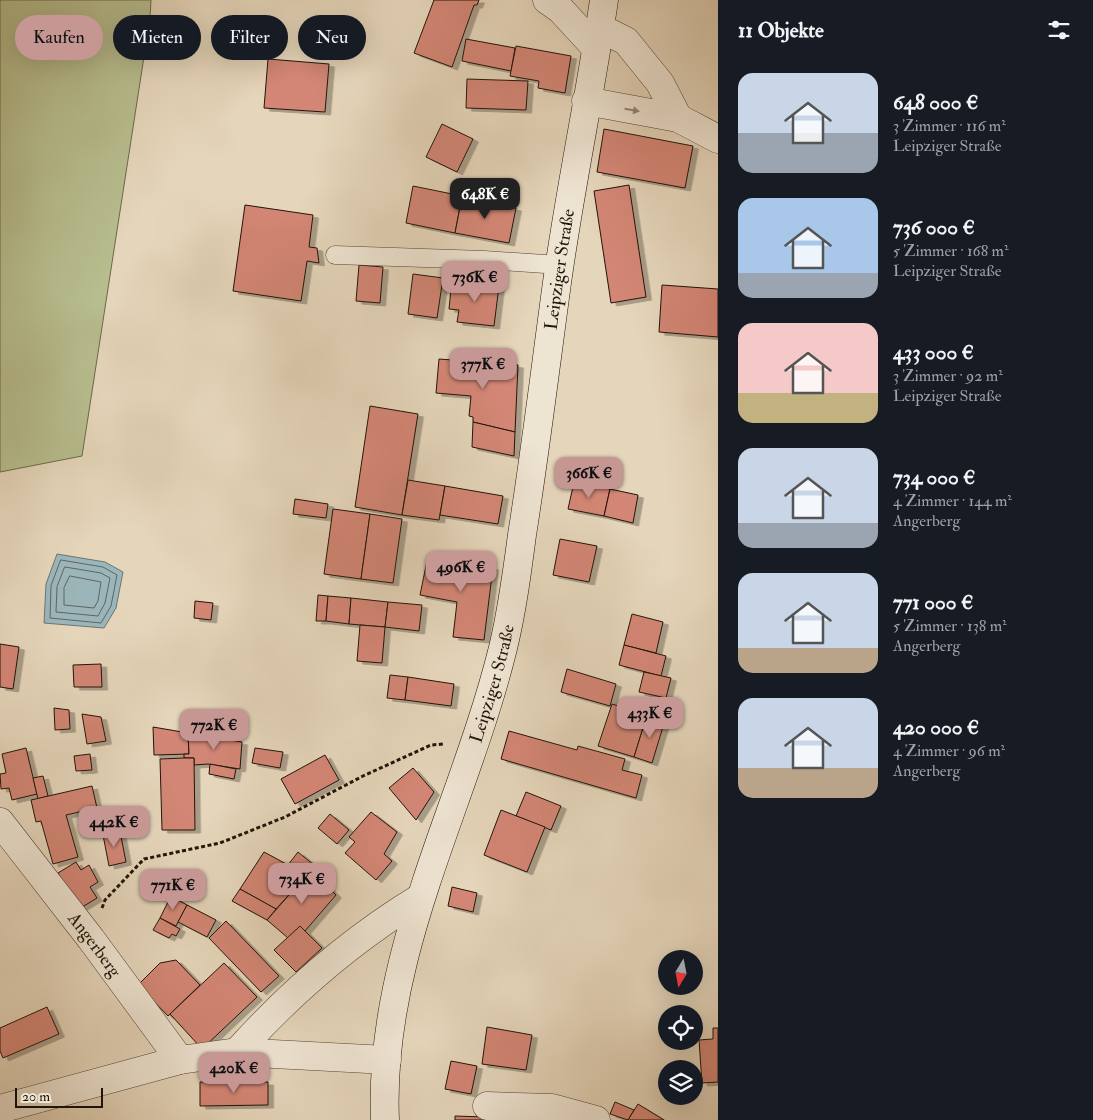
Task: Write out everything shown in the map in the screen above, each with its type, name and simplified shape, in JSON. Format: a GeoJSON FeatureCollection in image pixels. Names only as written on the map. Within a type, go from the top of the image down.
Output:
{"type":"FeatureCollection","features":[{"type":"Feature","properties":{"kind":"street"},"geometry":{"type":"LineString","coordinates":[[547,0],[598,38],[626,41],[660,83],[678,118]]}},
{"type":"Feature","properties":{"kind":"street","name":"Leipziger Straße"},"geometry":{"type":"LineString","coordinates":[[385,1120],[387,1060],[398,983],[420,898],[476,740],[495,677],[511,606],[560,265],[604,0]]}},
{"type":"Feature","properties":{"kind":"street"},"geometry":{"type":"LineString","coordinates":[[586,102],[678,118],[718,140]]}},
{"type":"Feature","properties":{"kind":"street","name":"Angerberg"},"geometry":{"type":"LineString","coordinates":[[3,827],[91,939],[180,1060]]}},
{"type":"Feature","properties":{"kind":"street"},"geometry":{"type":"LineString","coordinates":[[237,1052],[267,1019],[343,950],[380,922],[420,898]]}},
{"type":"Feature","properties":{"kind":"street"},"geometry":{"type":"LineString","coordinates":[[0,1109],[180,1060],[237,1052],[387,1060]]}},
{"type":"Feature","properties":{"kind":"street"},"geometry":{"type":"LineString","coordinates":[[487,1106],[552,1108],[596,1120]]}},
{"type":"Feature","properties":{"kind":"lane"},"geometry":{"type":"LineString","coordinates":[[335,256],[484,260],[560,265]]}},
{"type":"Feature","properties":{"kind":"path"},"geometry":{"type":"LineString","coordinates":[[91,939],[104,900],[144,859],[220,843],[285,817],[364,776],[431,745],[476,740]]}},
{"type":"Feature","properties":{"kind":"green space"},"geometry":{"type":"Polygon","coordinates":[[[0,0],[151,0],[150,15],[113,15],[113,60],[143,60],[82,456],[0,472],[0,0]]]}},
{"type":"Feature","properties":{"kind":"water"},"geometry":{"type":"Polygon","coordinates":[[[57,554],[105,562],[123,572],[116,608],[104,628],[44,623],[46,584],[57,554]]]}},
{"type":"Feature","properties":{"kind":"building"},"geometry":{"type":"Polygon","coordinates":[[[434,0],[479,0],[477,5],[474,5],[452,67],[414,53],[434,0]]]}},
{"type":"Feature","properties":{"kind":"building"},"geometry":{"type":"Polygon","coordinates":[[[466,39],[515,48],[511,71],[462,61],[466,39]]]}},
{"type":"Feature","properties":{"kind":"building"},"geometry":{"type":"Polygon","coordinates":[[[516,46],[571,56],[565,93],[538,88],[539,81],[510,76],[516,46]]]}},
{"type":"Feature","properties":{"kind":"building"},"geometry":{"type":"Polygon","coordinates":[[[268,60],[329,64],[325,112],[264,108],[268,60]]]}},
{"type":"Feature","properties":{"kind":"building"},"geometry":{"type":"Polygon","coordinates":[[[467,79],[528,81],[526,110],[466,108],[467,79]]]}},
{"type":"Feature","properties":{"kind":"building"},"geometry":{"type":"Polygon","coordinates":[[[442,124],[473,139],[457,172],[426,157],[442,124]]]}},
{"type":"Feature","properties":{"kind":"building"},"geometry":{"type":"Polygon","coordinates":[[[604,129],[693,146],[685,188],[597,172],[604,129]]]}},
{"type":"Feature","properties":{"kind":"building"},"geometry":{"type":"Polygon","coordinates":[[[629,185],[646,297],[611,303],[594,191],[629,185]]]}},
{"type":"Feature","properties":{"kind":"building"},"geometry":{"type":"Polygon","coordinates":[[[413,186],[462,196],[455,233],[406,223],[413,186]]]}},
{"type":"Feature","properties":{"kind":"building"},"geometry":{"type":"Polygon","coordinates":[[[462,197],[516,208],[509,243],[455,233],[462,197]]]}},
{"type":"Feature","properties":{"kind":"building"},"geometry":{"type":"Polygon","coordinates":[[[245,205],[313,215],[309,247],[317,248],[319,263],[307,261],[301,301],[233,291],[245,205]]]}},
{"type":"Feature","properties":{"kind":"building"},"geometry":{"type":"Polygon","coordinates":[[[359,265],[383,267],[380,303],[356,301],[359,265]]]}},
{"type":"Feature","properties":{"kind":"building"},"geometry":{"type":"Polygon","coordinates":[[[413,274],[443,278],[437,318],[408,314],[413,274]]]}},
{"type":"Feature","properties":{"kind":"building"},"geometry":{"type":"Polygon","coordinates":[[[462,282],[499,286],[494,326],[457,322],[459,310],[449,309],[451,289],[461,290],[462,282]]]}},
{"type":"Feature","properties":{"kind":"building"},"geometry":{"type":"Polygon","coordinates":[[[662,285],[718,289],[718,337],[659,332],[662,285]]]}},
{"type":"Feature","properties":{"kind":"building"},"geometry":{"type":"Polygon","coordinates":[[[439,359],[518,365],[515,432],[473,422],[473,417],[469,416],[471,396],[436,393],[439,359]]]}},
{"type":"Feature","properties":{"kind":"building"},"geometry":{"type":"Polygon","coordinates":[[[370,406],[418,414],[402,515],[355,507],[370,406]]]}},
{"type":"Feature","properties":{"kind":"building"},"geometry":{"type":"Polygon","coordinates":[[[473,422],[515,432],[514,456],[472,447],[473,422]]]}},
{"type":"Feature","properties":{"kind":"building"},"geometry":{"type":"Polygon","coordinates":[[[408,480],[445,486],[439,520],[402,515],[408,480]]]}},
{"type":"Feature","properties":{"kind":"building"},"geometry":{"type":"Polygon","coordinates":[[[574,482],[610,489],[604,516],[568,509],[574,482]]]}},
{"type":"Feature","properties":{"kind":"building"},"geometry":{"type":"Polygon","coordinates":[[[445,486],[503,496],[498,524],[440,515],[445,486]]]}},
{"type":"Feature","properties":{"kind":"building"},"geometry":{"type":"Polygon","coordinates":[[[610,489],[638,495],[633,523],[604,516],[610,489]]]}},
{"type":"Feature","properties":{"kind":"building"},"geometry":{"type":"Polygon","coordinates":[[[295,499],[328,504],[326,518],[293,514],[295,499]]]}},
{"type":"Feature","properties":{"kind":"building"},"geometry":{"type":"Polygon","coordinates":[[[333,509],[370,514],[361,579],[324,574],[333,509]]]}},
{"type":"Feature","properties":{"kind":"building"},"geometry":{"type":"Polygon","coordinates":[[[370,514],[402,519],[393,583],[361,579],[370,514]]]}},
{"type":"Feature","properties":{"kind":"building"},"geometry":{"type":"Polygon","coordinates":[[[560,539],[597,546],[589,582],[553,575],[560,539]]]}},
{"type":"Feature","properties":{"kind":"building"},"geometry":{"type":"Polygon","coordinates":[[[428,556],[493,567],[484,640],[453,637],[457,602],[420,595],[428,556]]]}},
{"type":"Feature","properties":{"kind":"building"},"geometry":{"type":"Polygon","coordinates":[[[318,595],[328,596],[326,621],[316,621],[318,595]]]}},
{"type":"Feature","properties":{"kind":"building"},"geometry":{"type":"Polygon","coordinates":[[[328,596],[351,598],[349,624],[326,621],[328,596]]]}},
{"type":"Feature","properties":{"kind":"building"},"geometry":{"type":"Polygon","coordinates":[[[351,598],[388,602],[385,627],[349,624],[351,598]]]}},
{"type":"Feature","properties":{"kind":"building"},"geometry":{"type":"Polygon","coordinates":[[[195,601],[213,603],[211,620],[194,618],[195,601]]]}},
{"type":"Feature","properties":{"kind":"building"},"geometry":{"type":"Polygon","coordinates":[[[388,602],[422,605],[419,631],[385,627],[388,602]]]}},
{"type":"Feature","properties":{"kind":"building"},"geometry":{"type":"Polygon","coordinates":[[[632,614],[663,622],[656,653],[624,645],[632,614]]]}},
{"type":"Feature","properties":{"kind":"building"},"geometry":{"type":"Polygon","coordinates":[[[360,625],[385,627],[382,663],[357,661],[360,625]]]}},
{"type":"Feature","properties":{"kind":"building"},"geometry":{"type":"Polygon","coordinates":[[[0,644],[19,647],[13,689],[0,687],[0,644]]]}},
{"type":"Feature","properties":{"kind":"building"},"geometry":{"type":"Polygon","coordinates":[[[624,645],[666,656],[661,676],[619,665],[624,645]]]}},
{"type":"Feature","properties":{"kind":"building"},"geometry":{"type":"Polygon","coordinates":[[[101,664],[102,687],[74,687],[73,665],[101,664]]]}},
{"type":"Feature","properties":{"kind":"building"},"geometry":{"type":"Polygon","coordinates":[[[567,669],[616,684],[610,706],[561,692],[567,669]]]}},
{"type":"Feature","properties":{"kind":"building"},"geometry":{"type":"Polygon","coordinates":[[[644,672],[671,678],[666,698],[639,692],[644,672]]]}},
{"type":"Feature","properties":{"kind":"building"},"geometry":{"type":"Polygon","coordinates":[[[390,675],[408,677],[405,700],[387,698],[390,675]]]}},
{"type":"Feature","properties":{"kind":"building"},"geometry":{"type":"Polygon","coordinates":[[[408,677],[454,684],[451,706],[405,700],[408,677]]]}},
{"type":"Feature","properties":{"kind":"building"},"geometry":{"type":"Polygon","coordinates":[[[612,704],[647,715],[634,757],[598,746],[612,704]]]}},
{"type":"Feature","properties":{"kind":"building"},"geometry":{"type":"Polygon","coordinates":[[[54,708],[69,710],[70,729],[55,730],[54,708]]]}},
{"type":"Feature","properties":{"kind":"building"},"geometry":{"type":"Polygon","coordinates":[[[82,714],[101,717],[106,741],[87,744],[82,714]]]}},
{"type":"Feature","properties":{"kind":"building"},"geometry":{"type":"Polygon","coordinates":[[[647,715],[665,720],[652,763],[634,757],[647,715]]]}},
{"type":"Feature","properties":{"kind":"building"},"geometry":{"type":"Polygon","coordinates":[[[153,727],[188,733],[189,754],[154,755],[153,727]]]}},
{"type":"Feature","properties":{"kind":"building"},"geometry":{"type":"Polygon","coordinates":[[[509,731],[577,750],[578,746],[625,759],[622,770],[642,775],[636,798],[501,759],[509,731]]]}},
{"type":"Feature","properties":{"kind":"building"},"geometry":{"type":"Polygon","coordinates":[[[188,733],[242,742],[240,769],[208,764],[194,765],[194,758],[184,758],[184,754],[189,754],[188,733]]]}},
{"type":"Feature","properties":{"kind":"building"},"geometry":{"type":"Polygon","coordinates":[[[26,748],[37,794],[12,800],[9,788],[1,789],[0,774],[6,773],[2,754],[26,748]]]}},
{"type":"Feature","properties":{"kind":"building"},"geometry":{"type":"Polygon","coordinates":[[[255,748],[283,752],[280,768],[252,763],[255,748]]]}},
{"type":"Feature","properties":{"kind":"building"},"geometry":{"type":"Polygon","coordinates":[[[90,754],[92,770],[76,771],[74,756],[90,754]]]}},
{"type":"Feature","properties":{"kind":"building"},"geometry":{"type":"Polygon","coordinates":[[[325,755],[339,780],[295,804],[281,779],[325,755]]]}},
{"type":"Feature","properties":{"kind":"building"},"geometry":{"type":"Polygon","coordinates":[[[194,758],[195,830],[162,830],[160,759],[194,758]]]}},
{"type":"Feature","properties":{"kind":"building"},"geometry":{"type":"Polygon","coordinates":[[[210,764],[236,769],[234,779],[209,774],[210,764]]]}},
{"type":"Feature","properties":{"kind":"building"},"geometry":{"type":"Polygon","coordinates":[[[413,768],[434,792],[416,820],[389,788],[413,768]]]}},
{"type":"Feature","properties":{"kind":"building"},"geometry":{"type":"Polygon","coordinates":[[[43,776],[48,796],[38,799],[33,778],[43,776]]]}},
{"type":"Feature","properties":{"kind":"building"},"geometry":{"type":"Polygon","coordinates":[[[92,786],[97,808],[66,815],[78,857],[53,864],[41,821],[36,822],[31,800],[92,786]]]}},
{"type":"Feature","properties":{"kind":"building"},"geometry":{"type":"Polygon","coordinates":[[[526,792],[561,806],[551,830],[516,816],[526,792]]]}},
{"type":"Feature","properties":{"kind":"building"},"geometry":{"type":"Polygon","coordinates":[[[501,810],[545,827],[527,872],[484,855],[501,810]]]}},
{"type":"Feature","properties":{"kind":"building"},"geometry":{"type":"Polygon","coordinates":[[[371,812],[397,832],[384,854],[392,861],[376,880],[345,853],[355,842],[349,837],[371,812]]]}},
{"type":"Feature","properties":{"kind":"building"},"geometry":{"type":"Polygon","coordinates":[[[330,814],[349,830],[337,844],[318,828],[330,814]]]}},
{"type":"Feature","properties":{"kind":"building"},"geometry":{"type":"Polygon","coordinates":[[[120,831],[126,862],[109,866],[103,835],[120,831]]]}},
{"type":"Feature","properties":{"kind":"building"},"geometry":{"type":"Polygon","coordinates":[[[264,852],[288,865],[298,852],[315,866],[276,909],[240,889],[264,852]]]}},
{"type":"Feature","properties":{"kind":"building"},"geometry":{"type":"Polygon","coordinates":[[[76,862],[81,870],[89,865],[98,882],[90,887],[97,898],[79,909],[58,873],[76,862]]]}},
{"type":"Feature","properties":{"kind":"building"},"geometry":{"type":"Polygon","coordinates":[[[311,870],[336,895],[305,931],[300,926],[288,938],[267,920],[311,870]]]}},
{"type":"Feature","properties":{"kind":"building"},"geometry":{"type":"Polygon","coordinates":[[[179,871],[192,873],[188,896],[175,894],[179,871]]]}},
{"type":"Feature","properties":{"kind":"building"},"geometry":{"type":"Polygon","coordinates":[[[452,887],[477,893],[473,912],[448,906],[452,887]]]}},
{"type":"Feature","properties":{"kind":"building"},"geometry":{"type":"Polygon","coordinates":[[[240,889],[276,909],[267,920],[232,901],[240,889]]]}},
{"type":"Feature","properties":{"kind":"building"},"geometry":{"type":"Polygon","coordinates":[[[171,896],[187,905],[176,926],[160,918],[171,896]]]}},
{"type":"Feature","properties":{"kind":"building"},"geometry":{"type":"Polygon","coordinates":[[[187,905],[216,920],[207,937],[178,922],[187,905]]]}},
{"type":"Feature","properties":{"kind":"building"},"geometry":{"type":"Polygon","coordinates":[[[160,918],[180,929],[176,936],[172,934],[169,938],[153,930],[160,918]]]}},
{"type":"Feature","properties":{"kind":"building"},"geometry":{"type":"Polygon","coordinates":[[[226,921],[279,976],[261,992],[209,938],[226,921]]]}},
{"type":"Feature","properties":{"kind":"building"},"geometry":{"type":"Polygon","coordinates":[[[300,926],[322,948],[296,972],[274,950],[300,926]]]}},
{"type":"Feature","properties":{"kind":"building"},"geometry":{"type":"Polygon","coordinates":[[[176,960],[200,985],[168,1016],[138,985],[160,963],[176,960]]]}},
{"type":"Feature","properties":{"kind":"building"},"geometry":{"type":"Polygon","coordinates":[[[224,963],[257,997],[202,1049],[170,1014],[224,963]]]}},
{"type":"Feature","properties":{"kind":"building"},"geometry":{"type":"Polygon","coordinates":[[[47,1007],[59,1034],[3,1058],[0,1051],[0,1028],[47,1007]]]}},
{"type":"Feature","properties":{"kind":"building"},"geometry":{"type":"Polygon","coordinates":[[[487,1027],[532,1035],[526,1070],[482,1064],[487,1027]]]}},
{"type":"Feature","properties":{"kind":"building"},"geometry":{"type":"Polygon","coordinates":[[[713,1028],[718,1028],[718,1082],[703,1083],[703,1060],[700,1060],[700,1050],[703,1050],[703,1040],[713,1039],[713,1028]]]}},
{"type":"Feature","properties":{"kind":"building"},"geometry":{"type":"Polygon","coordinates":[[[451,1061],[477,1066],[471,1094],[445,1089],[451,1061]]]}},
{"type":"Feature","properties":{"kind":"building"},"geometry":{"type":"Polygon","coordinates":[[[200,1082],[268,1082],[268,1105],[200,1106],[200,1082]]]}},
{"type":"Feature","properties":{"kind":"building"},"geometry":{"type":"Polygon","coordinates":[[[615,1102],[634,1110],[628,1120],[610,1114],[615,1102]]]}},
{"type":"Feature","properties":{"kind":"building"},"geometry":{"type":"Polygon","coordinates":[[[638,1104],[664,1120],[628,1120],[638,1104]]]}},
{"type":"Feature","properties":{"kind":"building"},"geometry":{"type":"Polygon","coordinates":[[[455,1116],[485,1117],[485,1120],[455,1120],[455,1116]]]}}]}
